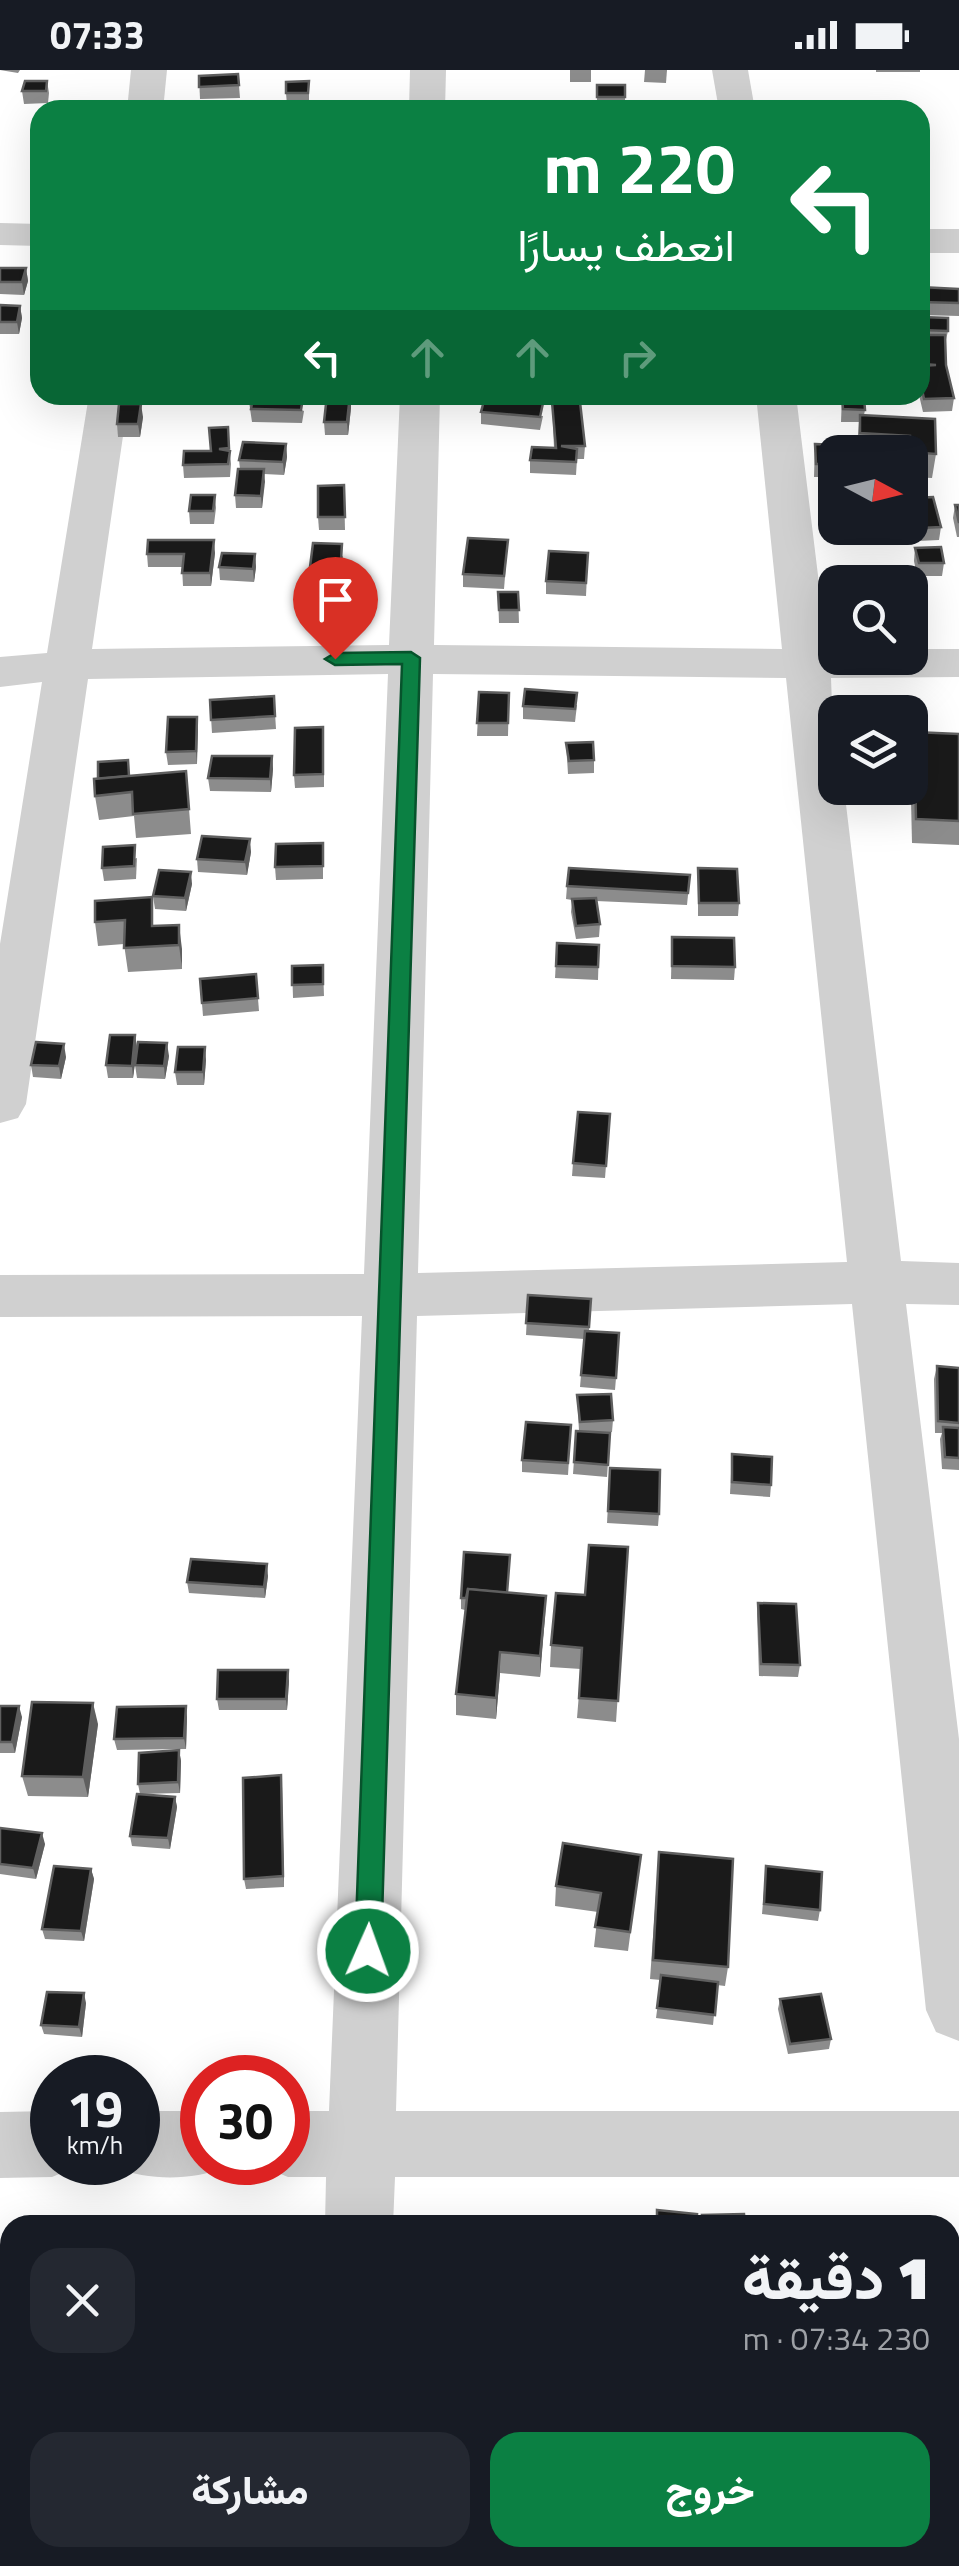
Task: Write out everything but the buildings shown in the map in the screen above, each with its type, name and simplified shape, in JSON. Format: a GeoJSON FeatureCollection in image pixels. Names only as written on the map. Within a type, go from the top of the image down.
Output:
{"type":"FeatureCollection","features":[{"type":"Feature","properties":{"kind":"street"},"geometry":{"type":"LineString","coordinates":[[147,100],[150,70]]}},
{"type":"Feature","properties":{"kind":"street"},"geometry":{"type":"LineString","coordinates":[[427,100],[428,70]]}},
{"type":"Feature","properties":{"kind":"street"},"geometry":{"type":"LineString","coordinates":[[730,70],[735,100]]}},
{"type":"Feature","properties":{"kind":"street"},"geometry":{"type":"LineString","coordinates":[[0,234],[30,235]]}},
{"type":"Feature","properties":{"kind":"street"},"geometry":{"type":"LineString","coordinates":[[930,241],[959,241]]}},
{"type":"Feature","properties":{"kind":"street"},"geometry":{"type":"LineString","coordinates":[[0,1104],[107,405]]}},
{"type":"Feature","properties":{"kind":"street"},"geometry":{"type":"LineString","coordinates":[[359,2215],[420,405]]}},
{"type":"Feature","properties":{"kind":"street"},"geometry":{"type":"LineString","coordinates":[[777,405],[959,2010]]}},
{"type":"Feature","properties":{"kind":"street"},"geometry":{"type":"LineString","coordinates":[[0,672],[68,664],[411,658],[806,665],[959,662]]}},
{"type":"Feature","properties":{"kind":"street"},"geometry":{"type":"LineString","coordinates":[[0,1296],[390,1295],[876,1282],[959,1284]]}},
{"type":"Feature","properties":{"kind":"street"},"geometry":{"type":"LineString","coordinates":[[0,2144],[30,2144]]}},
{"type":"Feature","properties":{"kind":"street"},"geometry":{"type":"LineString","coordinates":[[310,2144],[959,2144]]}},
{"type":"Feature","properties":{"kind":"route"},"geometry":{"type":"LineString","coordinates":[[335,659],[411,658],[368,1951]]}}]}
